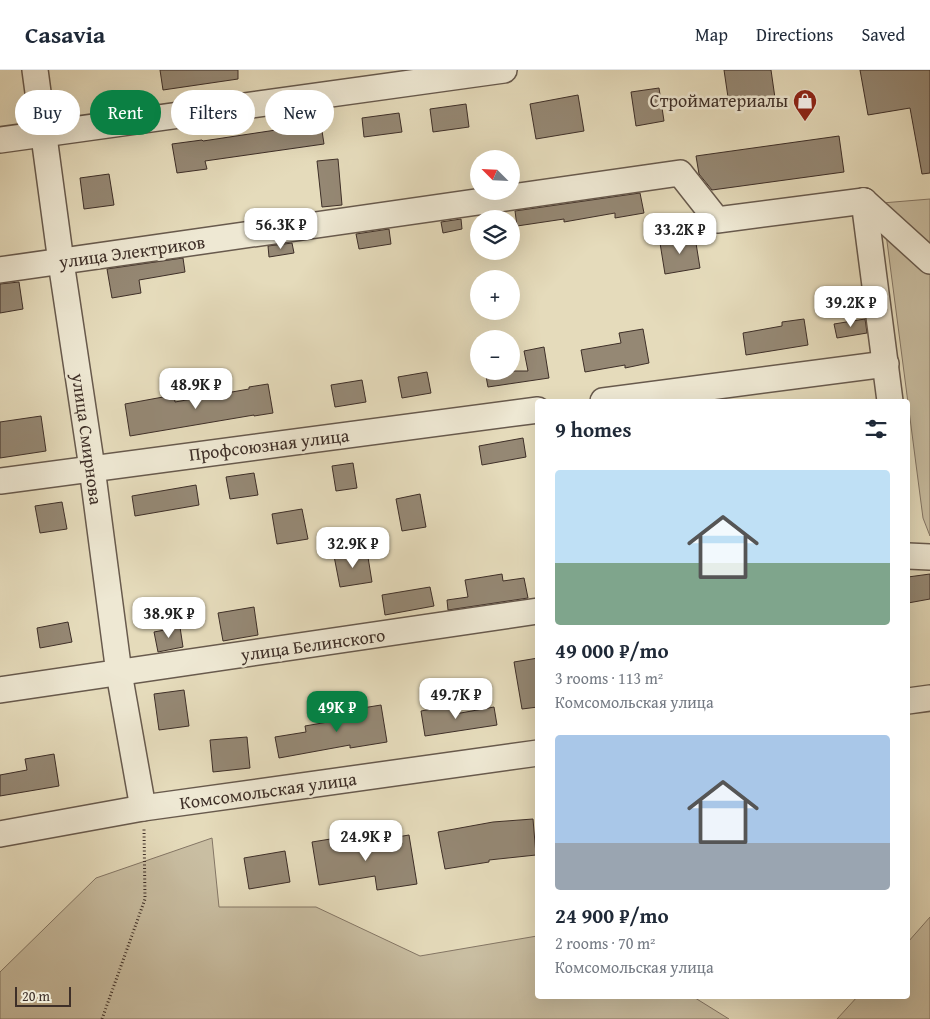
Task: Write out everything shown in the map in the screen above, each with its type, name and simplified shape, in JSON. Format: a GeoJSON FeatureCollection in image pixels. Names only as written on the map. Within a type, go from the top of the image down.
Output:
{"type":"FeatureCollection","features":[{"type":"Feature","properties":{"kind":"street","name":"улица Смирнова"},"geometry":{"type":"LineString","coordinates":[[34,70],[37,90]]}},
{"type":"Feature","properties":{"kind":"street"},"geometry":{"type":"LineString","coordinates":[[80,129],[504,70]]}},
{"type":"Feature","properties":{"kind":"street"},"geometry":{"type":"LineString","coordinates":[[0,140],[36,135]]}},
{"type":"Feature","properties":{"kind":"street","name":"улица Смирнова"},"geometry":{"type":"LineString","coordinates":[[43,135],[92,468],[119,674],[143,808]]}},
{"type":"Feature","properties":{"kind":"street","name":"улица Электриков"},"geometry":{"type":"LineString","coordinates":[[0,270],[680,173],[717,220],[864,200]]}},
{"type":"Feature","properties":{"kind":"street"},"geometry":{"type":"LineString","coordinates":[[864,200],[930,261]]}},
{"type":"Feature","properties":{"kind":"street"},"geometry":{"type":"LineString","coordinates":[[864,200],[890,399]]}},
{"type":"Feature","properties":{"kind":"street"},"geometry":{"type":"LineString","coordinates":[[618,399],[886,364]]}},
{"type":"Feature","properties":{"kind":"street","name":"Профсоюзная улица"},"geometry":{"type":"LineString","coordinates":[[0,481],[535,410]]}},
{"type":"Feature","properties":{"kind":"street"},"geometry":{"type":"LineString","coordinates":[[910,556],[930,557]]}},
{"type":"Feature","properties":{"kind":"street","name":"улица Белинского"},"geometry":{"type":"LineString","coordinates":[[0,690],[535,611]]}},
{"type":"Feature","properties":{"kind":"street"},"geometry":{"type":"LineString","coordinates":[[910,701],[930,698]]}},
{"type":"Feature","properties":{"kind":"street","name":"Комсомольская улица"},"geometry":{"type":"LineString","coordinates":[[0,834],[143,808],[535,753]]}},
{"type":"Feature","properties":{"kind":"path"},"geometry":{"type":"LineString","coordinates":[[102,1019],[144,899],[143,808]]}},
{"type":"Feature","properties":{"kind":"shaded area"},"geometry":{"type":"Polygon","coordinates":[[[930,199],[930,536],[923,518],[910,418],[910,399],[908,399],[882,203],[930,199]]]}},
{"type":"Feature","properties":{"kind":"shaded area"},"geometry":{"type":"Polygon","coordinates":[[[212,838],[219,907],[316,907],[420,956],[535,936],[535,999],[697,999],[729,1019],[0,1019],[0,972],[96,878],[212,838]]]}},
{"type":"Feature","properties":{"kind":"shaded area"},"geometry":{"type":"Polygon","coordinates":[[[930,917],[930,1019],[837,1019],[855,999],[910,999],[910,940],[930,917]]]}},
{"type":"Feature","properties":{"kind":"building"},"geometry":{"type":"Polygon","coordinates":[[[160,70],[238,70],[238,79],[163,90],[160,70]]]}},
{"type":"Feature","properties":{"kind":"building"},"geometry":{"type":"Polygon","coordinates":[[[724,70],[771,70],[775,98],[729,104],[724,70]]]}},
{"type":"Feature","properties":{"kind":"building"},"geometry":{"type":"Polygon","coordinates":[[[860,70],[930,70],[930,173],[922,174],[910,108],[868,115],[860,70]]]}},
{"type":"Feature","properties":{"kind":"building"},"geometry":{"type":"Polygon","coordinates":[[[659,88],[664,121],[636,126],[631,92],[659,88]]]}},
{"type":"Feature","properties":{"kind":"building"},"geometry":{"type":"Polygon","coordinates":[[[578,95],[584,131],[536,139],[530,104],[578,95]]]}},
{"type":"Feature","properties":{"kind":"building"},"geometry":{"type":"Polygon","coordinates":[[[466,104],[469,127],[433,132],[430,109],[466,104]]]}},
{"type":"Feature","properties":{"kind":"building"},"geometry":{"type":"Polygon","coordinates":[[[399,113],[402,132],[364,137],[362,118],[399,113]]]}},
{"type":"Feature","properties":{"kind":"building"},"geometry":{"type":"Polygon","coordinates":[[[265,132],[265,135],[323,135],[324,144],[205,161],[207,169],[177,173],[172,144],[255,135],[255,133],[265,132]]]}},
{"type":"Feature","properties":{"kind":"building"},"geometry":{"type":"Polygon","coordinates":[[[839,136],[844,172],[712,190],[699,174],[696,156],[839,136]]]}},
{"type":"Feature","properties":{"kind":"building"},"geometry":{"type":"Polygon","coordinates":[[[338,159],[342,205],[322,207],[317,161],[338,159]]]}},
{"type":"Feature","properties":{"kind":"building"},"geometry":{"type":"Polygon","coordinates":[[[109,174],[114,205],[84,209],[80,178],[109,174]]]}},
{"type":"Feature","properties":{"kind":"building"},"geometry":{"type":"Polygon","coordinates":[[[640,193],[644,213],[615,218],[615,213],[564,222],[564,219],[520,226],[520,210],[640,193]]]}},
{"type":"Feature","properties":{"kind":"building"},"geometry":{"type":"Polygon","coordinates":[[[461,219],[462,229],[443,233],[441,222],[461,219]]]}},
{"type":"Feature","properties":{"kind":"building"},"geometry":{"type":"Polygon","coordinates":[[[389,229],[391,244],[359,249],[356,234],[389,229]]]}},
{"type":"Feature","properties":{"kind":"building"},"geometry":{"type":"Polygon","coordinates":[[[695,237],[700,268],[665,274],[660,243],[695,237]]]}},
{"type":"Feature","properties":{"kind":"building"},"geometry":{"type":"Polygon","coordinates":[[[292,243],[294,253],[269,257],[268,246],[292,243]]]}},
{"type":"Feature","properties":{"kind":"building"},"geometry":{"type":"Polygon","coordinates":[[[183,258],[185,272],[139,280],[141,293],[112,298],[107,269],[183,258]]]}},
{"type":"Feature","properties":{"kind":"building"},"geometry":{"type":"Polygon","coordinates":[[[19,282],[23,309],[0,313],[0,284],[19,282]]]}},
{"type":"Feature","properties":{"kind":"building"},"geometry":{"type":"Polygon","coordinates":[[[804,319],[808,345],[746,355],[743,333],[782,326],[782,322],[804,319]]]}},
{"type":"Feature","properties":{"kind":"building"},"geometry":{"type":"Polygon","coordinates":[[[865,319],[867,333],[837,338],[834,324],[865,319]]]}},
{"type":"Feature","properties":{"kind":"building"},"geometry":{"type":"Polygon","coordinates":[[[643,329],[649,363],[625,368],[625,365],[585,372],[581,350],[621,343],[619,333],[643,329]]]}},
{"type":"Feature","properties":{"kind":"building"},"geometry":{"type":"Polygon","coordinates":[[[544,347],[549,378],[488,387],[487,380],[520,380],[520,371],[528,371],[524,351],[544,347]]]}},
{"type":"Feature","properties":{"kind":"building"},"geometry":{"type":"Polygon","coordinates":[[[427,372],[431,393],[402,398],[398,377],[427,372]]]}},
{"type":"Feature","properties":{"kind":"building"},"geometry":{"type":"Polygon","coordinates":[[[362,380],[366,402],[335,407],[331,385],[362,380]]]}},
{"type":"Feature","properties":{"kind":"building"},"geometry":{"type":"Polygon","coordinates":[[[268,384],[273,413],[130,436],[125,404],[174,395],[175,402],[268,384]]]}},
{"type":"Feature","properties":{"kind":"building"},"geometry":{"type":"Polygon","coordinates":[[[41,416],[46,451],[0,458],[0,422],[41,416]]]}},
{"type":"Feature","properties":{"kind":"building"},"geometry":{"type":"Polygon","coordinates":[[[523,438],[526,457],[482,465],[479,446],[523,438]]]}},
{"type":"Feature","properties":{"kind":"building"},"geometry":{"type":"Polygon","coordinates":[[[353,463],[357,488],[336,491],[332,466],[353,463]]]}},
{"type":"Feature","properties":{"kind":"building"},"geometry":{"type":"Polygon","coordinates":[[[254,473],[258,495],[230,499],[226,477],[254,473]]]}},
{"type":"Feature","properties":{"kind":"building"},"geometry":{"type":"Polygon","coordinates":[[[196,485],[199,505],[135,516],[132,496],[196,485]]]}},
{"type":"Feature","properties":{"kind":"building"},"geometry":{"type":"Polygon","coordinates":[[[420,494],[426,527],[402,531],[396,499],[420,494]]]}},
{"type":"Feature","properties":{"kind":"building"},"geometry":{"type":"Polygon","coordinates":[[[62,502],[67,529],[40,533],[35,506],[62,502]]]}},
{"type":"Feature","properties":{"kind":"building"},"geometry":{"type":"Polygon","coordinates":[[[302,509],[308,539],[277,544],[272,514],[302,509]]]}},
{"type":"Feature","properties":{"kind":"building"},"geometry":{"type":"Polygon","coordinates":[[[367,551],[372,582],[340,587],[334,556],[367,551]]]}},
{"type":"Feature","properties":{"kind":"building"},"geometry":{"type":"Polygon","coordinates":[[[502,574],[503,581],[524,578],[528,598],[448,610],[447,600],[468,597],[465,580],[502,574]]]}},
{"type":"Feature","properties":{"kind":"building"},"geometry":{"type":"Polygon","coordinates":[[[930,574],[930,599],[910,603],[910,577],[930,574]]]}},
{"type":"Feature","properties":{"kind":"building"},"geometry":{"type":"Polygon","coordinates":[[[430,587],[434,606],[385,615],[382,595],[430,587]]]}},
{"type":"Feature","properties":{"kind":"building"},"geometry":{"type":"Polygon","coordinates":[[[254,607],[258,635],[223,641],[218,613],[254,607]]]}},
{"type":"Feature","properties":{"kind":"building"},"geometry":{"type":"Polygon","coordinates":[[[68,622],[72,642],[40,648],[37,628],[68,622]]]}},
{"type":"Feature","properties":{"kind":"building"},"geometry":{"type":"Polygon","coordinates":[[[180,627],[183,647],[158,652],[154,632],[180,627]]]}},
{"type":"Feature","properties":{"kind":"building"},"geometry":{"type":"Polygon","coordinates":[[[535,658],[535,707],[522,709],[514,662],[535,658]]]}},
{"type":"Feature","properties":{"kind":"building"},"geometry":{"type":"Polygon","coordinates":[[[184,690],[189,726],[159,730],[154,694],[184,690]]]}},
{"type":"Feature","properties":{"kind":"building"},"geometry":{"type":"Polygon","coordinates":[[[381,705],[387,742],[350,748],[350,745],[279,758],[275,737],[306,732],[305,726],[345,719],[344,711],[381,705]]]}},
{"type":"Feature","properties":{"kind":"building"},"geometry":{"type":"Polygon","coordinates":[[[453,705],[455,714],[494,707],[497,725],[425,736],[421,711],[453,705]]]}},
{"type":"Feature","properties":{"kind":"building"},"geometry":{"type":"Polygon","coordinates":[[[247,737],[250,768],[213,772],[210,740],[247,737]]]}},
{"type":"Feature","properties":{"kind":"building"},"geometry":{"type":"Polygon","coordinates":[[[54,754],[59,786],[0,796],[0,775],[27,770],[25,759],[54,754]]]}},
{"type":"Feature","properties":{"kind":"building"},"geometry":{"type":"Polygon","coordinates":[[[533,819],[535,855],[489,860],[489,862],[445,869],[438,832],[493,822],[533,819]]]}},
{"type":"Feature","properties":{"kind":"building"},"geometry":{"type":"Polygon","coordinates":[[[409,835],[417,884],[377,890],[375,876],[319,885],[312,842],[343,837],[344,846],[409,835]]]}},
{"type":"Feature","properties":{"kind":"building"},"geometry":{"type":"Polygon","coordinates":[[[285,851],[290,882],[249,889],[244,858],[285,851]]]}},
{"type":"Feature","properties":{"kind":"place","name":"Стройматериалы"},"geometry":{"type":"Point","coordinates":[805,122]}}]}
